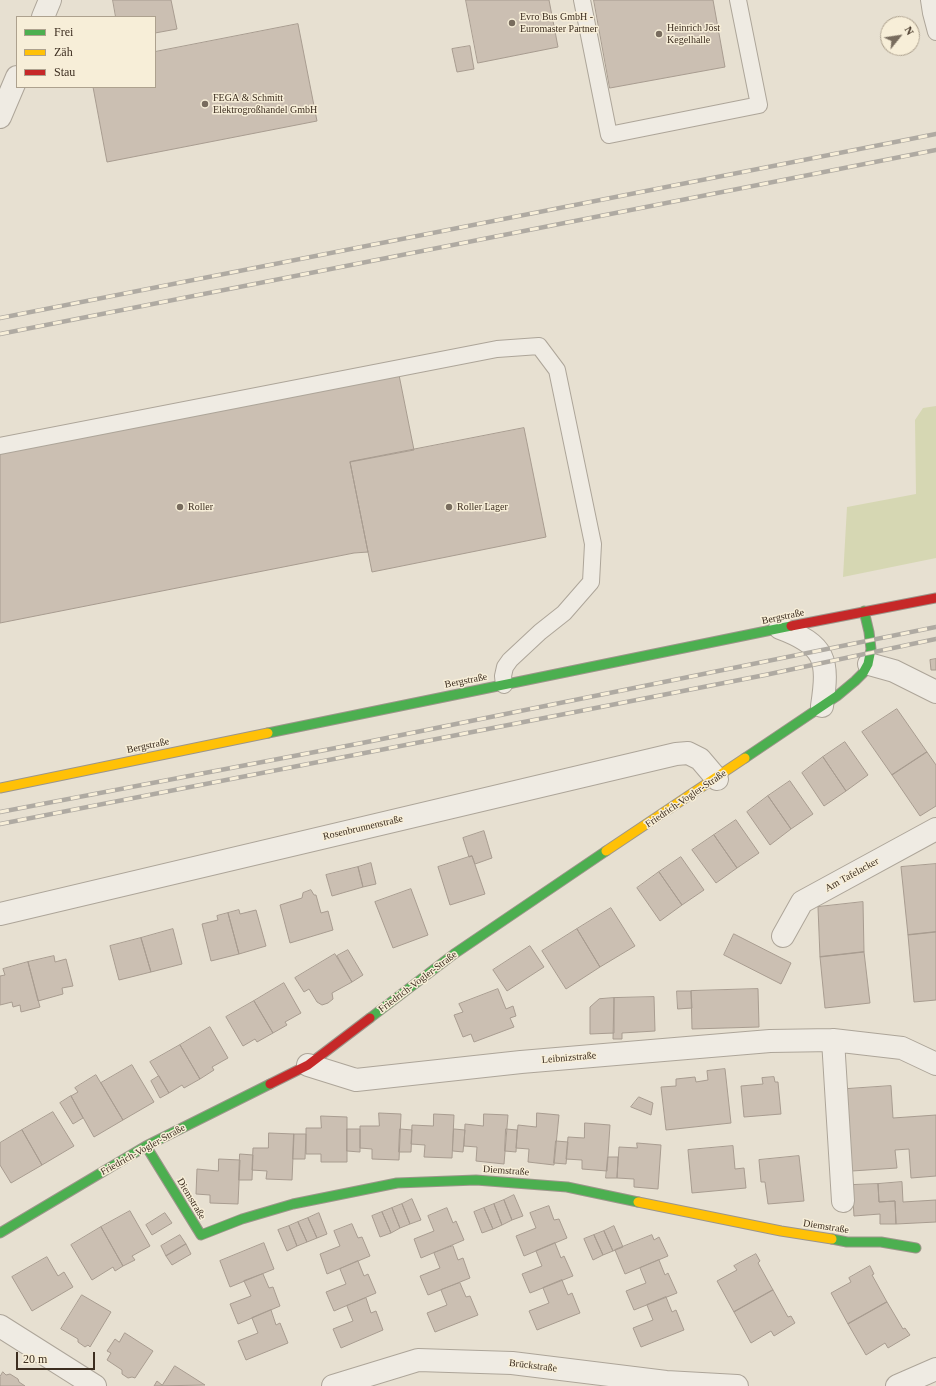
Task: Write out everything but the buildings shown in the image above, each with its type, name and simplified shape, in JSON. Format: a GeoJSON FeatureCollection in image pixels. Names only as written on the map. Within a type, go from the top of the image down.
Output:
{"type":"FeatureCollection","features":[{"type":"Feature","properties":{"kind":"street"},"geometry":{"type":"LineString","coordinates":[[43,16],[50,0]]}},
{"type":"Feature","properties":{"kind":"street"},"geometry":{"type":"LineString","coordinates":[[0,117],[16,79]]}},
{"type":"Feature","properties":{"kind":"street","name":"Bergstraße"},"geometry":{"type":"LineString","coordinates":[[0,788],[780,628],[936,598]]}},
{"type":"Feature","properties":{"kind":"street"},"geometry":{"type":"LineString","coordinates":[[864,611],[872,653],[869,664],[894,671],[936,692]]}},
{"type":"Feature","properties":{"kind":"street"},"geometry":{"type":"LineString","coordinates":[[780,628],[812,644],[821,657],[826,676],[822,706]]}},
{"type":"Feature","properties":{"kind":"street","name":"Friedrich-Vogler-Straße"},"geometry":{"type":"LineString","coordinates":[[0,1233],[146,1146],[308,1065],[454,954],[717,779],[850,686],[864,672],[869,664]]}},
{"type":"Feature","properties":{"kind":"street","name":"Rosenbrunnenstraße"},"geometry":{"type":"LineString","coordinates":[[0,914],[676,754],[688,753],[700,759],[717,779]]}},
{"type":"Feature","properties":{"kind":"street","name":"Am Tafelacker"},"geometry":{"type":"LineString","coordinates":[[783,936],[802,902],[936,829]]}},
{"type":"Feature","properties":{"kind":"street"},"geometry":{"type":"LineString","coordinates":[[833,1040],[843,1201]]}},
{"type":"Feature","properties":{"kind":"street","name":"Leibnizstraße"},"geometry":{"type":"LineString","coordinates":[[308,1065],[356,1080],[521,1062],[770,1041],[833,1040],[902,1048],[936,1064]]}},
{"type":"Feature","properties":{"kind":"street","name":"Diemstraße"},"geometry":{"type":"LineString","coordinates":[[146,1146],[200,1236],[242,1218],[293,1204],[397,1183],[476,1180],[567,1187],[688,1213],[847,1242],[881,1242],[916,1248]]}},
{"type":"Feature","properties":{"kind":"street"},"geometry":{"type":"LineString","coordinates":[[0,1326],[95,1386]]}},
{"type":"Feature","properties":{"kind":"street","name":"Brückstraße"},"geometry":{"type":"LineString","coordinates":[[333,1386],[418,1360],[512,1363],[666,1382],[736,1386]]}},
{"type":"Feature","properties":{"kind":"street"},"geometry":{"type":"LineString","coordinates":[[896,1386],[936,1369]]}},
{"type":"Feature","properties":{"kind":"lane"},"geometry":{"type":"LineString","coordinates":[[582,0],[609,135],[759,105],[738,0]]}},
{"type":"Feature","properties":{"kind":"lane"},"geometry":{"type":"LineString","coordinates":[[929,0],[936,32]]}},
{"type":"Feature","properties":{"kind":"lane"},"geometry":{"type":"LineString","coordinates":[[0,446],[497,349],[539,346],[557,370],[593,544],[591,582],[564,613],[540,632],[510,660],[505,667],[503,676],[504,685]]}},
{"type":"Feature","properties":{"kind":"green space"},"geometry":{"type":"Polygon","coordinates":[[[936,406],[936,558],[843,577],[847,507],[916,494],[915,420],[923,408],[936,406]]]}},
{"type":"Feature","properties":{"kind":"railway"},"geometry":{"type":"LineString","coordinates":[[0,318],[936,134]]}},
{"type":"Feature","properties":{"kind":"railway"},"geometry":{"type":"LineString","coordinates":[[0,334],[936,150]]}},
{"type":"Feature","properties":{"kind":"railway"},"geometry":{"type":"LineString","coordinates":[[0,812],[362,743],[936,627]]}},
{"type":"Feature","properties":{"kind":"railway"},"geometry":{"type":"LineString","coordinates":[[0,824],[765,675],[936,639]]}},
{"type":"Feature","properties":{"kind":"traffic: fast"},"geometry":{"type":"LineString","coordinates":[[745,758],[837,696],[863,673],[868,664],[871,649],[864,611]]}},
{"type":"Feature","properties":{"kind":"traffic: fast"},"geometry":{"type":"LineString","coordinates":[[268,733],[791,626]]}},
{"type":"Feature","properties":{"kind":"traffic: fast"},"geometry":{"type":"LineString","coordinates":[[370,1018],[454,954],[606,851]]}},
{"type":"Feature","properties":{"kind":"traffic: fast"},"geometry":{"type":"LineString","coordinates":[[0,1233],[146,1146],[270,1084]]}},
{"type":"Feature","properties":{"kind":"traffic: fast"},"geometry":{"type":"LineString","coordinates":[[146,1146],[201,1235],[242,1219],[293,1204],[397,1183],[476,1180],[567,1187],[638,1202]]}},
{"type":"Feature","properties":{"kind":"traffic: fast"},"geometry":{"type":"LineString","coordinates":[[832,1239],[847,1242],[881,1242],[916,1248]]}},
{"type":"Feature","properties":{"kind":"traffic: slow"},"geometry":{"type":"LineString","coordinates":[[0,788],[268,733]]}},
{"type":"Feature","properties":{"kind":"traffic: slow"},"geometry":{"type":"LineString","coordinates":[[606,851],[745,758]]}},
{"type":"Feature","properties":{"kind":"traffic: slow"},"geometry":{"type":"LineString","coordinates":[[638,1202],[781,1231],[832,1239]]}},
{"type":"Feature","properties":{"kind":"traffic: jam"},"geometry":{"type":"LineString","coordinates":[[791,626],[936,598]]}},
{"type":"Feature","properties":{"kind":"traffic: jam"},"geometry":{"type":"LineString","coordinates":[[270,1084],[308,1065],[370,1018]]}},
{"type":"Feature","properties":{"kind":"place","name":"Evro Bus GmbH - Euromaster Partner"},"geometry":{"type":"Point","coordinates":[512,23]}},
{"type":"Feature","properties":{"kind":"place","name":"Heinrich Jöst Kegelhalle"},"geometry":{"type":"Point","coordinates":[659,34]}},
{"type":"Feature","properties":{"kind":"place","name":"FEGA & Schmitt Elektrogroßhandel GmbH"},"geometry":{"type":"Point","coordinates":[205,104]}},
{"type":"Feature","properties":{"kind":"place","name":"Roller"},"geometry":{"type":"Point","coordinates":[180,507]}},
{"type":"Feature","properties":{"kind":"place","name":"Roller Lager"},"geometry":{"type":"Point","coordinates":[449,507]}}]}
